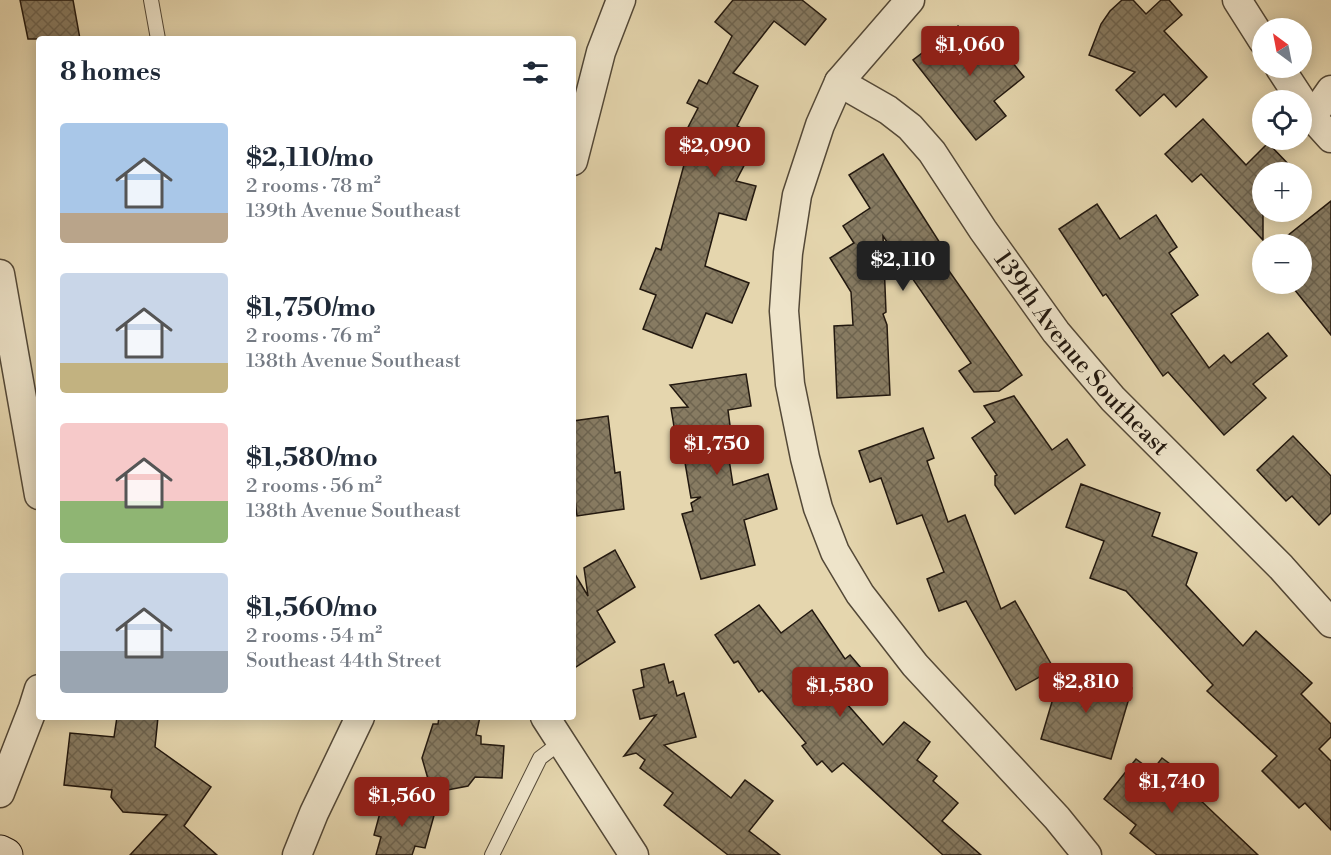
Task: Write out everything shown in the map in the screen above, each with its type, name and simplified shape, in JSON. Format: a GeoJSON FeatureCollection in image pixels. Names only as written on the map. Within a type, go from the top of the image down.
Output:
{"type":"FeatureCollection","features":[{"type":"Feature","properties":{"kind":"street"},"geometry":{"type":"LineString","coordinates":[[576,149],[601,52],[621,0]]}},
{"type":"Feature","properties":{"kind":"street"},"geometry":{"type":"LineString","coordinates":[[910,0],[839,82],[820,125],[797,195],[788,253],[784,311],[790,384],[805,458],[818,508],[835,552],[860,594],[915,665],[1057,818],[1087,855]]}},
{"type":"Feature","properties":{"kind":"street"},"geometry":{"type":"LineString","coordinates":[[1237,0],[1252,23]]}},
{"type":"Feature","properties":{"kind":"street","name":"139th Avenue Southeast"},"geometry":{"type":"LineString","coordinates":[[839,82],[888,110],[910,127],[932,152],[983,230],[1056,332],[1113,399],[1281,567],[1331,623]]}},
{"type":"Feature","properties":{"kind":"street"},"geometry":{"type":"LineString","coordinates":[[1312,102],[1331,90]]}},
{"type":"Feature","properties":{"kind":"street"},"geometry":{"type":"LineString","coordinates":[[1312,115],[1331,138]]}},
{"type":"Feature","properties":{"kind":"street"},"geometry":{"type":"LineString","coordinates":[[0,274],[36,478]]}},
{"type":"Feature","properties":{"kind":"street"},"geometry":{"type":"LineString","coordinates":[[0,793],[36,698]]}},
{"type":"Feature","properties":{"kind":"street"},"geometry":{"type":"LineString","coordinates":[[297,855],[314,813],[359,720]]}},
{"type":"Feature","properties":{"kind":"street"},"geometry":{"type":"LineString","coordinates":[[547,720],[634,855]]}},
{"type":"Feature","properties":{"kind":"street"},"geometry":{"type":"LineString","coordinates":[[0,852],[6,855]]}},
{"type":"Feature","properties":{"kind":"lane"},"geometry":{"type":"LineString","coordinates":[[151,0],[157,36]]}},
{"type":"Feature","properties":{"kind":"lane"},"geometry":{"type":"LineString","coordinates":[[492,855],[540,758],[561,741]]}},
{"type":"Feature","properties":{"kind":"building"},"geometry":{"type":"Polygon","coordinates":[[[20,0],[73,0],[79,36],[36,36],[36,39],[28,39],[20,0]]]}},
{"type":"Feature","properties":{"kind":"building"},"geometry":{"type":"Polygon","coordinates":[[[733,0],[802,0],[826,19],[805,45],[774,21],[733,73],[758,86],[737,126],[759,137],[736,181],[756,186],[746,220],[719,213],[705,266],[749,283],[732,323],[706,313],[692,348],[643,329],[656,295],[640,289],[656,248],[661,250],[691,139],[684,135],[698,108],[687,103],[699,80],[707,84],[732,36],[715,22],[733,0]]]}},
{"type":"Feature","properties":{"kind":"building"},"geometry":{"type":"Polygon","coordinates":[[[1122,0],[1133,0],[1146,14],[1161,0],[1169,0],[1182,15],[1164,31],[1207,77],[1176,107],[1164,94],[1140,116],[1116,90],[1135,72],[1089,55],[1101,24],[1122,0]]]}},
{"type":"Feature","properties":{"kind":"building"},"geometry":{"type":"Polygon","coordinates":[[[958,26],[971,43],[987,30],[1024,77],[994,101],[1006,116],[976,140],[913,60],[958,26]]]}},
{"type":"Feature","properties":{"kind":"building"},"geometry":{"type":"Polygon","coordinates":[[[1203,119],[1246,165],[1261,150],[1275,150],[1286,162],[1252,162],[1252,222],[1263,222],[1263,234],[1257,234],[1201,174],[1192,182],[1165,154],[1203,119]]]}},
{"type":"Feature","properties":{"kind":"building"},"geometry":{"type":"Polygon","coordinates":[[[883,154],[947,254],[940,258],[1022,375],[999,391],[974,392],[959,371],[971,363],[883,236],[886,312],[883,314],[887,325],[890,395],[837,398],[834,326],[853,325],[851,292],[830,258],[854,243],[843,226],[870,208],[849,175],[883,154]]]}},
{"type":"Feature","properties":{"kind":"building"},"geometry":{"type":"Polygon","coordinates":[[[1331,201],[1331,335],[1298,294],[1312,294],[1312,234],[1290,234],[1305,222],[1312,222],[1312,216],[1331,201]]]}},
{"type":"Feature","properties":{"kind":"building"},"geometry":{"type":"Polygon","coordinates":[[[1097,204],[1120,239],[1156,215],[1177,247],[1169,253],[1198,295],[1171,314],[1209,368],[1224,355],[1231,363],[1268,333],[1287,356],[1253,384],[1266,398],[1224,435],[1168,372],[1163,376],[1106,294],[1103,296],[1059,229],[1097,204]]]}},
{"type":"Feature","properties":{"kind":"building"},"geometry":{"type":"Polygon","coordinates":[[[746,374],[751,406],[728,410],[731,433],[725,433],[733,485],[768,474],[777,509],[744,520],[755,565],[701,579],[682,514],[693,511],[691,503],[701,497],[691,498],[681,439],[676,439],[671,408],[688,407],[670,385],[746,374]]]}},
{"type":"Feature","properties":{"kind":"building"},"geometry":{"type":"Polygon","coordinates":[[[1014,396],[1052,450],[1067,439],[1085,465],[1015,514],[995,485],[997,475],[972,438],[995,422],[984,406],[1014,396]]]}},
{"type":"Feature","properties":{"kind":"building"},"geometry":{"type":"Polygon","coordinates":[[[608,416],[615,473],[620,472],[624,509],[577,516],[576,421],[608,416]]]}},
{"type":"Feature","properties":{"kind":"building"},"geometry":{"type":"Polygon","coordinates":[[[923,428],[934,458],[927,461],[948,522],[965,515],[1001,609],[1015,601],[1054,669],[1016,690],[966,601],[939,611],[927,579],[944,572],[922,515],[897,524],[881,478],[870,482],[859,451],[923,428]]]}},
{"type":"Feature","properties":{"kind":"building"},"geometry":{"type":"Polygon","coordinates":[[[1293,436],[1331,476],[1331,513],[1319,525],[1292,496],[1286,501],[1257,470],[1293,436]]]}},
{"type":"Feature","properties":{"kind":"building"},"geometry":{"type":"Polygon","coordinates":[[[1081,484],[1160,513],[1152,536],[1197,553],[1186,585],[1243,646],[1256,631],[1312,683],[1301,694],[1331,724],[1331,737],[1319,749],[1331,761],[1331,830],[1305,803],[1299,808],[1262,771],[1277,756],[1207,691],[1213,685],[1126,591],[1090,578],[1104,541],[1066,527],[1081,484]]]}},
{"type":"Feature","properties":{"kind":"building"},"geometry":{"type":"Polygon","coordinates":[[[615,550],[635,587],[597,611],[615,642],[576,667],[576,576],[588,596],[584,568],[615,550]]]}},
{"type":"Feature","properties":{"kind":"building"},"geometry":{"type":"Polygon","coordinates":[[[759,605],[781,633],[812,610],[845,659],[850,655],[873,682],[847,704],[883,745],[904,722],[930,742],[917,760],[937,776],[933,781],[958,803],[942,821],[981,855],[943,855],[843,763],[832,772],[822,761],[817,765],[802,746],[806,743],[762,690],[759,692],[738,661],[734,663],[715,635],[759,605]]]}},
{"type":"Feature","properties":{"kind":"building"},"geometry":{"type":"Polygon","coordinates":[[[664,664],[669,683],[673,681],[677,696],[684,693],[696,737],[664,745],[731,798],[745,780],[773,801],[749,831],[780,855],[728,855],[664,805],[673,793],[640,768],[645,760],[636,753],[624,756],[656,715],[640,719],[633,690],[644,687],[641,670],[664,664]]]}},
{"type":"Feature","properties":{"kind":"building"},"geometry":{"type":"Polygon","coordinates":[[[1062,668],[1132,688],[1111,759],[1041,739],[1062,668]]]}},
{"type":"Feature","properties":{"kind":"building"},"geometry":{"type":"Polygon","coordinates":[[[117,720],[158,720],[155,747],[211,787],[184,826],[217,855],[130,855],[167,815],[123,812],[111,797],[112,790],[64,785],[70,733],[114,737],[117,720]]]}},
{"type":"Feature","properties":{"kind":"building"},"geometry":{"type":"Polygon","coordinates":[[[439,720],[479,720],[476,735],[481,736],[481,744],[504,746],[502,778],[475,777],[468,786],[432,793],[422,758],[433,724],[438,724],[439,720]]]}},
{"type":"Feature","properties":{"kind":"building"},"geometry":{"type":"Polygon","coordinates":[[[1162,758],[1185,775],[1180,781],[1199,795],[1197,797],[1258,855],[1157,855],[1130,833],[1136,825],[1104,799],[1136,759],[1152,771],[1162,758]]]}},
{"type":"Feature","properties":{"kind":"building"},"geometry":{"type":"Polygon","coordinates":[[[384,798],[435,812],[425,848],[415,846],[412,855],[376,855],[381,837],[374,835],[384,798]]]}}]}
